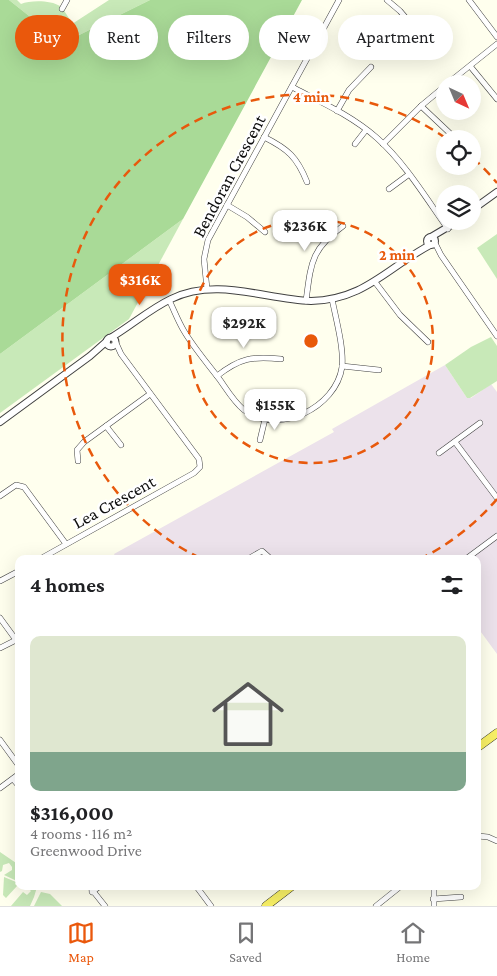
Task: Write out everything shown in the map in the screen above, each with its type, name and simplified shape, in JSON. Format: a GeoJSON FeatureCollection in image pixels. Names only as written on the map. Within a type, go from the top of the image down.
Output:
{"type":"FeatureCollection","features":[{"type":"Feature","properties":{"kind":"main road"},"geometry":{"type":"LineString","coordinates":[[481,745],[497,732]]}},
{"type":"Feature","properties":{"kind":"main road"},"geometry":{"type":"LineString","coordinates":[[266,906],[287,890]]}},
{"type":"Feature","properties":{"kind":"street"},"geometry":{"type":"LineString","coordinates":[[62,9],[67,0]]}},
{"type":"Feature","properties":{"kind":"street","name":"Bendoran Crescent"},"geometry":{"type":"LineString","coordinates":[[206,289],[204,266],[208,240],[339,0]]}},
{"type":"Feature","properties":{"kind":"street"},"geometry":{"type":"LineString","coordinates":[[387,0],[403,15]]}},
{"type":"Feature","properties":{"kind":"street"},"geometry":{"type":"LineString","coordinates":[[469,0],[497,37]]}},
{"type":"Feature","properties":{"kind":"street"},"geometry":{"type":"LineString","coordinates":[[459,75],[497,44]]}},
{"type":"Feature","properties":{"kind":"street"},"geometry":{"type":"LineString","coordinates":[[470,66],[497,98]]}},
{"type":"Feature","properties":{"kind":"street"},"geometry":{"type":"LineString","coordinates":[[337,111],[350,90],[371,67]]}},
{"type":"Feature","properties":{"kind":"street"},"geometry":{"type":"LineString","coordinates":[[292,87],[337,111],[366,130],[382,144],[436,212]]}},
{"type":"Feature","properties":{"kind":"street"},"geometry":{"type":"LineString","coordinates":[[382,144],[436,93]]}},
{"type":"Feature","properties":{"kind":"street"},"geometry":{"type":"LineString","coordinates":[[421,106],[446,130]]}},
{"type":"Feature","properties":{"kind":"street"},"geometry":{"type":"LineString","coordinates":[[355,144],[366,130]]}},
{"type":"Feature","properties":{"kind":"street"},"geometry":{"type":"LineString","coordinates":[[264,137],[294,156],[308,182]]}},
{"type":"Feature","properties":{"kind":"street"},"geometry":{"type":"LineString","coordinates":[[389,189],[408,175]]}},
{"type":"Feature","properties":{"kind":"street"},"geometry":{"type":"LineString","coordinates":[[481,204],[497,192]]}},
{"type":"Feature","properties":{"kind":"street"},"geometry":{"type":"LineString","coordinates":[[227,205],[247,216],[265,232]]}},
{"type":"Feature","properties":{"kind":"street"},"geometry":{"type":"LineString","coordinates":[[306,300],[314,255],[324,241],[343,226]]}},
{"type":"Feature","properties":{"kind":"street"},"geometry":{"type":"LineString","coordinates":[[0,422],[90,356],[112,343],[130,326],[169,300],[189,292],[206,289],[226,289],[306,300],[332,299],[350,294],[375,282],[446,230]]}},
{"type":"Feature","properties":{"kind":"street"},"geometry":{"type":"LineString","coordinates":[[431,242],[497,336]]}},
{"type":"Feature","properties":{"kind":"street"},"geometry":{"type":"LineString","coordinates":[[375,282],[400,316],[428,342]]}},
{"type":"Feature","properties":{"kind":"street"},"geometry":{"type":"LineString","coordinates":[[169,300],[187,335],[244,409],[250,414],[265,419],[286,420],[300,415],[318,404],[335,386],[342,366],[332,299]]}},
{"type":"Feature","properties":{"kind":"street"},"geometry":{"type":"LineString","coordinates":[[112,343],[199,459],[200,467],[207,468]]}},
{"type":"Feature","properties":{"kind":"street"},"geometry":{"type":"LineString","coordinates":[[217,376],[234,364],[246,359],[258,357],[281,359]]}},
{"type":"Feature","properties":{"kind":"street"},"geometry":{"type":"LineString","coordinates":[[342,366],[379,370]]}},
{"type":"Feature","properties":{"kind":"street"},"geometry":{"type":"LineString","coordinates":[[78,461],[77,453],[79,448],[150,394]]}},
{"type":"Feature","properties":{"kind":"street"},"geometry":{"type":"LineString","coordinates":[[260,440],[265,419]]}},
{"type":"Feature","properties":{"kind":"street"},"geometry":{"type":"LineString","coordinates":[[439,453],[480,423]]}},
{"type":"Feature","properties":{"kind":"street"},"geometry":{"type":"LineString","coordinates":[[106,426],[121,445]]}},
{"type":"Feature","properties":{"kind":"street"},"geometry":{"type":"LineString","coordinates":[[455,442],[497,498]]}},
{"type":"Feature","properties":{"kind":"street","name":"Lea Crescent"},"geometry":{"type":"LineString","coordinates":[[47,555],[196,472],[200,467]]}},
{"type":"Feature","properties":{"kind":"street"},"geometry":{"type":"LineString","coordinates":[[20,478],[20,485]]}},
{"type":"Feature","properties":{"kind":"street"},"geometry":{"type":"LineString","coordinates":[[0,496],[14,486],[20,485],[66,544]]}},
{"type":"Feature","properties":{"kind":"street"},"geometry":{"type":"LineString","coordinates":[[471,555],[497,536]]}},
{"type":"Feature","properties":{"kind":"street"},"geometry":{"type":"LineString","coordinates":[[255,555],[262,551],[266,555]]}},
{"type":"Feature","properties":{"kind":"street"},"geometry":{"type":"LineString","coordinates":[[0,581],[15,573]]}},
{"type":"Feature","properties":{"kind":"street"},"geometry":{"type":"LineString","coordinates":[[0,618],[15,639]]}},
{"type":"Feature","properties":{"kind":"street"},"geometry":{"type":"LineString","coordinates":[[0,648],[15,643]]}},
{"type":"Feature","properties":{"kind":"street"},"geometry":{"type":"LineString","coordinates":[[0,740],[15,761]]}},
{"type":"Feature","properties":{"kind":"street"},"geometry":{"type":"LineString","coordinates":[[0,788],[13,779],[15,781]]}},
{"type":"Feature","properties":{"kind":"street"},"geometry":{"type":"LineString","coordinates":[[481,836],[497,841]]}},
{"type":"Feature","properties":{"kind":"street"},"geometry":{"type":"LineString","coordinates":[[95,890],[92,892],[105,906]]}},
{"type":"Feature","properties":{"kind":"street"},"geometry":{"type":"LineString","coordinates":[[199,890],[211,906]]}},
{"type":"Feature","properties":{"kind":"street"},"geometry":{"type":"LineString","coordinates":[[376,906],[396,890]]}},
{"type":"Feature","properties":{"kind":"street"},"geometry":{"type":"LineString","coordinates":[[434,890],[434,906]]}},
{"type":"Feature","properties":{"kind":"street"},"geometry":{"type":"LineString","coordinates":[[433,899],[460,897]]}},
{"type":"Feature","properties":{"kind":"shaded area"},"geometry":{"type":"Polygon","coordinates":[[[445,365],[467,398],[471,398],[491,384],[497,392],[497,654],[481,632],[481,555],[114,554],[334,432],[332,429],[445,365]]]}},
{"type":"Feature","properties":{"kind":"green space"},"geometry":{"type":"Polygon","coordinates":[[[0,0],[9,0],[28,15],[15,15],[15,60],[79,60],[79,35],[89,30],[89,60],[158,60],[158,15],[120,15],[150,0],[302,0],[294,15],[259,15],[259,60],[269,60],[183,219],[0,354],[0,0]]]}},
{"type":"Feature","properties":{"kind":"green space"},"geometry":{"type":"Polygon","coordinates":[[[9,0],[17,0],[21,4],[40,1],[56,4],[67,15],[28,15],[9,0]]]}},
{"type":"Feature","properties":{"kind":"green space"},"geometry":{"type":"Polygon","coordinates":[[[109,0],[150,0],[120,15],[89,15],[89,30],[79,35],[79,19],[109,0]]]}},
{"type":"Feature","properties":{"kind":"green space"},"geometry":{"type":"Polygon","coordinates":[[[183,219],[129,319],[0,413],[0,354],[183,219]]]}},
{"type":"Feature","properties":{"kind":"green space"},"geometry":{"type":"Polygon","coordinates":[[[497,234],[497,279],[477,248],[497,234]]]}},
{"type":"Feature","properties":{"kind":"green space"},"geometry":{"type":"Polygon","coordinates":[[[491,337],[497,346],[497,381],[467,398],[445,365],[471,347],[491,337]]]}},
{"type":"Feature","properties":{"kind":"green space"},"geometry":{"type":"Polygon","coordinates":[[[0,852],[15,862],[15,880],[4,875],[12,870],[9,863],[3,865],[0,872],[0,852]]]}},
{"type":"Feature","properties":{"kind":"green space"},"geometry":{"type":"Polygon","coordinates":[[[4,877],[15,882],[15,888],[6,898],[3,895],[4,877]]]}},
{"type":"Feature","properties":{"kind":"green space"},"geometry":{"type":"Polygon","coordinates":[[[36,890],[30,906],[11,906],[23,892],[27,895],[31,891],[36,890]]]}},
{"type":"Feature","properties":{"kind":"green space"},"geometry":{"type":"Polygon","coordinates":[[[41,892],[50,894],[62,906],[34,906],[41,892]]]}}]}
